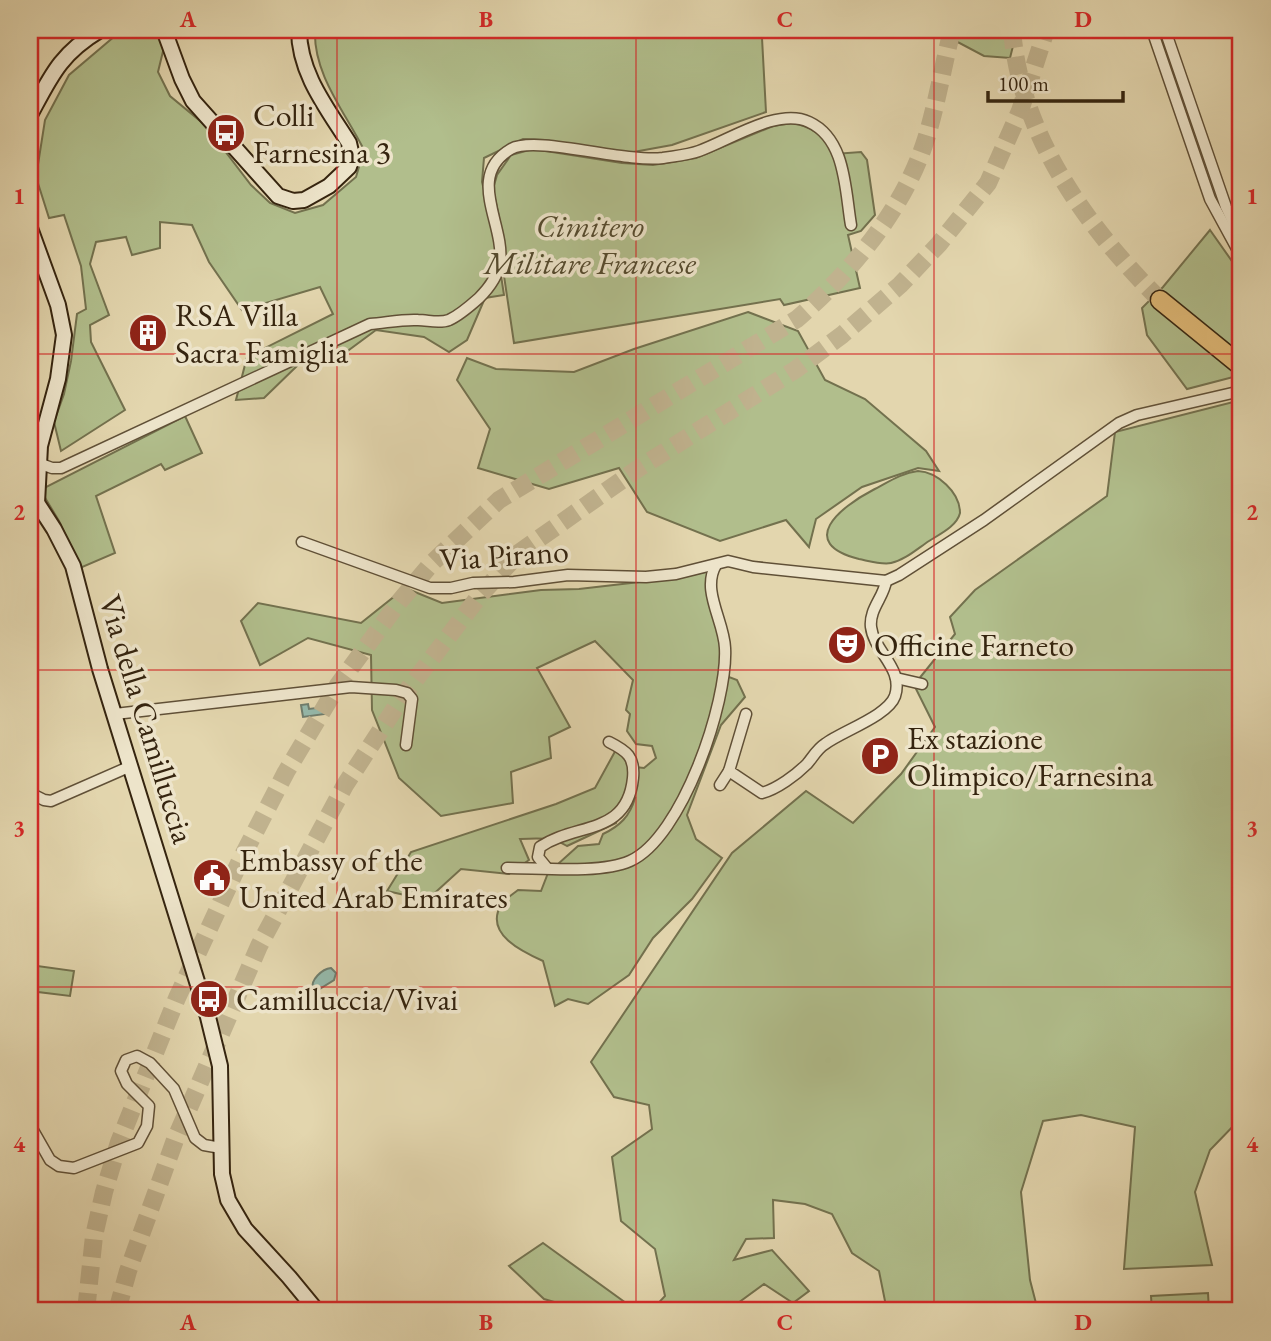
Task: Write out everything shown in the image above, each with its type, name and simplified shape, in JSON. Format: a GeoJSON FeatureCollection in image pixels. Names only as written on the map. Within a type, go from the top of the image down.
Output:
{"type":"FeatureCollection","features":[{"type":"Feature","properties":{"kind":"highway"},"geometry":{"type":"LineString","coordinates":[[1160,300],[1241,366]]}},
{"type":"Feature","properties":{"kind":"main road"},"geometry":{"type":"LineString","coordinates":[[30,115],[63,58],[76,45],[100,30]]}},
{"type":"Feature","properties":{"kind":"main road"},"geometry":{"type":"LineString","coordinates":[[164,30],[193,101],[273,192],[293,201],[310,198],[329,186],[349,167],[352,156],[349,143],[306,69],[299,30]]}},
{"type":"Feature","properties":{"kind":"main road"},"geometry":{"type":"LineString","coordinates":[[30,228],[58,305],[63,327],[58,379],[37,455],[34,498]]}},
{"type":"Feature","properties":{"kind":"main road","name":"Via della Camilluccia"},"geometry":{"type":"LineString","coordinates":[[34,498],[62,542],[73,566],[219,1058],[223,1183],[234,1213],[317,1311]]}},
{"type":"Feature","properties":{"kind":"street"},"geometry":{"type":"LineString","coordinates":[[1152,30],[1210,199],[1241,256]]}},
{"type":"Feature","properties":{"kind":"street"},"geometry":{"type":"LineString","coordinates":[[1165,30],[1228,213],[1241,239]]}},
{"type":"Feature","properties":{"kind":"street"},"geometry":{"type":"LineString","coordinates":[[37,455],[52,468],[61,468],[370,324],[416,320],[444,321],[463,312],[490,286],[500,262],[499,241],[488,190],[491,173],[508,151],[523,145],[536,144],[627,158],[654,159],[699,151],[777,119],[800,118],[822,130],[835,146],[851,225]]}},
{"type":"Feature","properties":{"kind":"street"},"geometry":{"type":"LineString","coordinates":[[1208,153],[1210,199]]}},
{"type":"Feature","properties":{"kind":"street"},"geometry":{"type":"LineString","coordinates":[[729,771],[759,793],[766,793],[806,765],[825,743],[887,707],[895,697],[896,678],[893,668],[878,649],[871,626],[875,605],[886,581],[985,520],[1119,423],[1146,413],[1241,391]]}},
{"type":"Feature","properties":{"kind":"street","name":"Via Pirano"},"geometry":{"type":"LineString","coordinates":[[302,542],[430,587],[451,589],[473,583],[514,582],[568,575],[646,577],[676,574],[728,561],[753,567],[886,581]]}},
{"type":"Feature","properties":{"kind":"street"},"geometry":{"type":"LineString","coordinates":[[507,867],[612,866],[630,861],[652,845],[675,811],[706,748],[721,697],[726,652],[711,590],[711,576],[716,565]]}},
{"type":"Feature","properties":{"kind":"street"},"geometry":{"type":"LineString","coordinates":[[896,678],[922,684]]}},
{"type":"Feature","properties":{"kind":"street"},"geometry":{"type":"LineString","coordinates":[[115,714],[351,687],[396,690],[407,693],[412,699],[405,746]]}},
{"type":"Feature","properties":{"kind":"street"},"geometry":{"type":"LineString","coordinates":[[720,785],[729,771],[746,714]]}},
{"type":"Feature","properties":{"kind":"street"},"geometry":{"type":"LineString","coordinates":[[547,868],[538,857],[540,847],[557,837],[606,822],[620,812],[630,798],[633,760],[625,750],[609,742]]}},
{"type":"Feature","properties":{"kind":"street"},"geometry":{"type":"LineString","coordinates":[[30,793],[51,801],[131,766]]}},
{"type":"Feature","properties":{"kind":"street"},"geometry":{"type":"LineString","coordinates":[[30,1125],[50,1160],[66,1168],[79,1167],[135,1145],[147,1126],[149,1106],[127,1084],[121,1071],[126,1060],[137,1056],[150,1063],[174,1089],[192,1136],[204,1145],[221,1148]]}},
{"type":"Feature","properties":{"kind":"green space"},"geometry":{"type":"Polygon","coordinates":[[[122,30],[155,30],[165,43],[158,72],[170,96],[205,125],[251,185],[270,203],[295,213],[323,205],[356,177],[364,150],[325,77],[319,62],[315,30],[768,30],[762,38],[766,112],[672,145],[617,155],[546,140],[523,139],[484,158],[482,182],[494,230],[504,295],[485,298],[467,340],[449,352],[424,337],[376,330],[334,361],[299,364],[264,398],[236,400],[247,357],[333,314],[320,287],[242,310],[209,262],[192,225],[160,222],[160,248],[132,255],[126,237],[96,242],[90,264],[109,315],[90,325],[91,342],[125,410],[61,451],[54,422],[64,394],[77,314],[86,309],[81,266],[64,215],[49,218],[36,177],[45,120],[69,75],[122,30]]]}},
{"type":"Feature","properties":{"kind":"green space"},"geometry":{"type":"Polygon","coordinates":[[[935,30],[1017,30],[1010,58],[984,56],[935,30]]]}},
{"type":"Feature","properties":{"kind":"green space","name":"Cimitero Militare Francese"},"geometry":{"type":"Polygon","coordinates":[[[792,123],[817,133],[834,154],[861,152],[867,160],[875,215],[861,231],[848,235],[860,288],[784,305],[780,299],[514,343],[504,276],[503,236],[493,189],[497,175],[511,155],[533,149],[622,163],[653,165],[696,158],[773,126],[792,123]]]}},
{"type":"Feature","properties":{"kind":"green space"},"geometry":{"type":"Polygon","coordinates":[[[1210,230],[1241,274],[1241,375],[1187,389],[1147,335],[1142,308],[1210,230]]]}},
{"type":"Feature","properties":{"kind":"green space"},"geometry":{"type":"Polygon","coordinates":[[[748,312],[798,331],[825,380],[865,399],[926,451],[939,471],[918,468],[862,487],[816,519],[809,547],[786,520],[720,541],[647,512],[619,468],[549,489],[478,468],[490,429],[457,380],[467,358],[496,369],[574,372],[634,349],[748,312]]]}},
{"type":"Feature","properties":{"kind":"green space"},"geometry":{"type":"Polygon","coordinates":[[[1241,400],[1241,1118],[1210,1150],[1195,1192],[1212,1265],[1124,1269],[1135,1127],[1081,1115],[1043,1121],[1021,1192],[1030,1280],[1038,1311],[887,1311],[879,1271],[852,1253],[832,1214],[805,1204],[773,1200],[774,1238],[746,1239],[734,1260],[772,1250],[809,1291],[793,1303],[764,1284],[727,1311],[651,1311],[665,1296],[655,1249],[621,1221],[612,1157],[652,1129],[649,1105],[614,1097],[591,1062],[732,853],[806,791],[853,823],[901,774],[935,727],[914,685],[955,634],[950,617],[975,590],[1107,496],[1115,432],[1241,400]]]}},
{"type":"Feature","properties":{"kind":"green space"},"geometry":{"type":"Polygon","coordinates":[[[185,416],[202,453],[165,470],[161,464],[96,496],[115,553],[80,568],[59,521],[44,496],[44,488],[185,416]]]}},
{"type":"Feature","properties":{"kind":"green space"},"geometry":{"type":"Polygon","coordinates":[[[918,471],[940,479],[952,491],[960,513],[952,526],[906,557],[891,563],[859,559],[840,552],[830,544],[827,535],[837,515],[860,497],[894,479],[918,471]]]}},
{"type":"Feature","properties":{"kind":"green space"},"geometry":{"type":"Polygon","coordinates":[[[709,571],[720,631],[721,674],[737,680],[745,697],[721,725],[687,815],[696,839],[722,858],[692,899],[653,938],[629,975],[588,1004],[568,999],[555,1006],[543,961],[508,940],[498,925],[497,915],[501,905],[518,890],[541,891],[548,873],[578,846],[599,844],[603,834],[614,828],[627,815],[635,798],[623,798],[616,823],[567,846],[539,838],[520,839],[529,860],[509,874],[461,869],[427,900],[387,891],[411,852],[556,804],[595,788],[618,746],[635,767],[644,768],[656,758],[652,746],[636,744],[627,731],[630,714],[626,710],[633,680],[595,641],[537,668],[570,727],[549,737],[551,758],[511,772],[513,803],[441,816],[399,778],[372,710],[371,655],[308,638],[260,665],[241,621],[258,603],[361,623],[405,588],[442,603],[541,590],[579,589],[683,577],[709,571]]]}},
{"type":"Feature","properties":{"kind":"green space"},"geometry":{"type":"Polygon","coordinates":[[[30,965],[74,971],[70,996],[30,991],[30,965]]]}},
{"type":"Feature","properties":{"kind":"green space"},"geometry":{"type":"Polygon","coordinates":[[[543,1243],[637,1311],[585,1311],[544,1299],[509,1266],[543,1243]]]}},
{"type":"Feature","properties":{"kind":"green space"},"geometry":{"type":"Polygon","coordinates":[[[1208,1293],[1209,1311],[1152,1311],[1151,1296],[1208,1293]]]}},
{"type":"Feature","properties":{"kind":"shaded area"},"geometry":{"type":"Polygon","coordinates":[[[308,704],[309,709],[324,707],[325,714],[303,717],[301,705],[308,704]]]}},
{"type":"Feature","properties":{"kind":"shaded area"},"geometry":{"type":"Polygon","coordinates":[[[331,968],[336,973],[334,980],[318,990],[313,989],[313,982],[318,975],[331,968]]]}},
{"type":"Feature","properties":{"kind":"tunnel"},"geometry":{"type":"LineString","coordinates":[[86,1311],[94,1236],[119,1142],[177,998],[240,861],[286,772],[338,685],[399,602],[431,564],[499,500],[797,319],[837,280],[890,214],[916,165],[930,125],[952,30]]}},
{"type":"Feature","properties":{"kind":"tunnel"},"geometry":{"type":"LineString","coordinates":[[1012,30],[1018,69],[1043,143],[1083,210],[1107,242],[1160,300]]}},
{"type":"Feature","properties":{"kind":"tunnel"},"geometry":{"type":"LineString","coordinates":[[117,1311],[128,1271],[175,1140],[259,946],[345,785],[403,696],[480,595],[520,552],[639,468],[795,370],[842,335],[900,285],[939,244],[988,183],[1020,111],[1046,30]]}},
{"type":"Feature","properties":{"kind":"place","name":"Colli Farnesina 3"},"geometry":{"type":"Point","coordinates":[226,133]}},
{"type":"Feature","properties":{"kind":"place","name":"RSA Villa Sacra Famiglia"},"geometry":{"type":"Point","coordinates":[148,333]}},
{"type":"Feature","properties":{"kind":"place","name":"Officine Farneto"},"geometry":{"type":"Point","coordinates":[847,645]}},
{"type":"Feature","properties":{"kind":"place","name":"Ex stazione Olimpico/Farnesina"},"geometry":{"type":"Point","coordinates":[880,756]}},
{"type":"Feature","properties":{"kind":"place","name":"Embassy of the United Arab Emirates"},"geometry":{"type":"Point","coordinates":[212,878]}},
{"type":"Feature","properties":{"kind":"place","name":"Camilluccia/Vivai"},"geometry":{"type":"Point","coordinates":[209,999]}}]}
